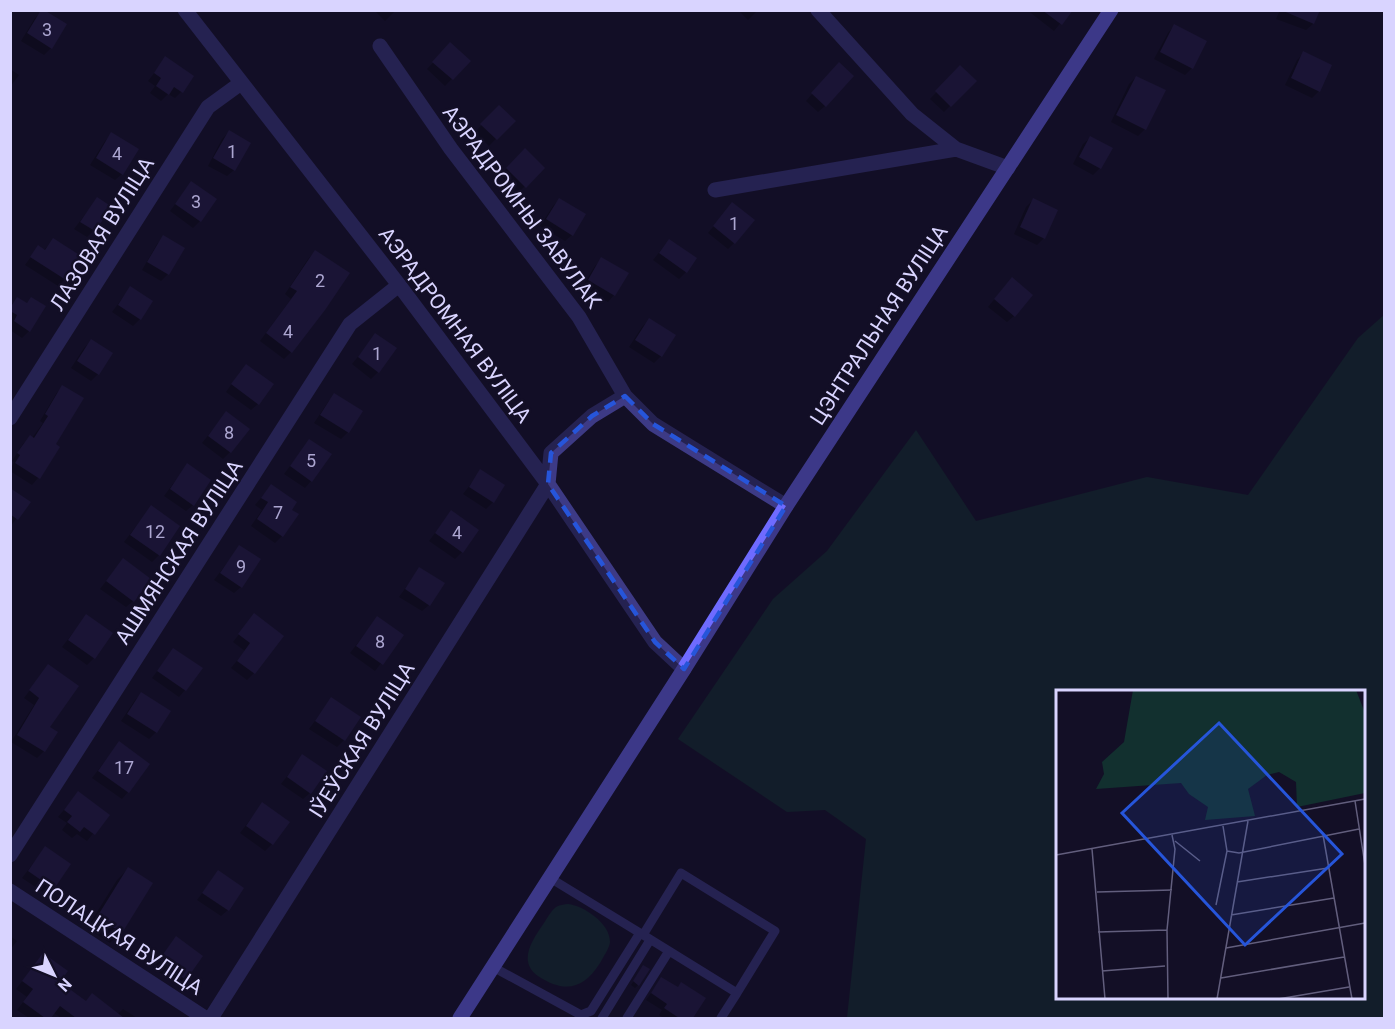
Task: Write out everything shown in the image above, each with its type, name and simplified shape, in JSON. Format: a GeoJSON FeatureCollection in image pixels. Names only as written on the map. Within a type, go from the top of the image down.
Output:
{"type":"FeatureCollection","features":[{"type":"Feature","properties":{"kind":"main road","name":"ЦЭНТРАЛЬНАЯ ВУЛІЦА"},"geometry":{"type":"LineString","coordinates":[[460,1018],[786,506],[1112,10]]}},
{"type":"Feature","properties":{"kind":"street","name":"АЭРАДРОМНАЯ ВУЛІЦА"},"geometry":{"type":"LineString","coordinates":[[185,10],[399,285],[548,483],[655,642],[684,669]]}},
{"type":"Feature","properties":{"kind":"street"},"geometry":{"type":"LineString","coordinates":[[818,10],[912,114],[956,149],[1008,168]]}},
{"type":"Feature","properties":{"kind":"street","name":"АЭРАДРОМНЫ ЗАВУЛАК"},"geometry":{"type":"LineString","coordinates":[[380,46],[451,149],[579,317],[625,396],[653,424],[786,506]]}},
{"type":"Feature","properties":{"kind":"street","name":"ЛАЗОВАЯ ВУЛІЦА"},"geometry":{"type":"LineString","coordinates":[[10,418],[208,107],[241,83]]}},
{"type":"Feature","properties":{"kind":"street"},"geometry":{"type":"LineString","coordinates":[[716,190],[956,149]]}},
{"type":"Feature","properties":{"kind":"street","name":"АШМЯНСКАЯ ВУЛІЦА"},"geometry":{"type":"LineString","coordinates":[[10,855],[350,324],[399,285]]}},
{"type":"Feature","properties":{"kind":"street"},"geometry":{"type":"LineString","coordinates":[[548,483],[550,453],[592,416],[625,396]]}},
{"type":"Feature","properties":{"kind":"street","name":"ІЎЕЎСКАЯ ВУЛІЦА"},"geometry":{"type":"LineString","coordinates":[[211,1018],[548,483]]}},
{"type":"Feature","properties":{"kind":"street","name":"ПОЛАЦКАЯ ВУЛІЦА"},"geometry":{"type":"LineString","coordinates":[[10,891],[206,1018]]}},
{"type":"Feature","properties":{"kind":"lane"},"geometry":{"type":"LineString","coordinates":[[591,1011],[602,1018],[644,936],[681,873],[775,932],[721,1018]]}},
{"type":"Feature","properties":{"kind":"lane"},"geometry":{"type":"LineString","coordinates":[[550,878],[737,993]]}},
{"type":"Feature","properties":{"kind":"lane"},"geometry":{"type":"LineString","coordinates":[[493,967],[581,1015],[591,1011],[644,936]]}},
{"type":"Feature","properties":{"kind":"lane"},"geometry":{"type":"LineString","coordinates":[[627,1018],[669,951]]}},
{"type":"Feature","properties":{"kind":"highlighted area"},"geometry":{"type":"Polygon","coordinates":[[[625,396],[653,424],[786,506],[684,669],[655,642],[548,484],[551,453],[592,416],[625,396]]]}},
{"type":"Feature","properties":{"kind":"green space"},"geometry":{"type":"Polygon","coordinates":[[[1384,315],[1384,1018],[847,1018],[866,839],[825,810],[787,812],[678,739],[773,599],[827,551],[916,430],[976,521],[1147,477],[1248,495],[1358,338],[1384,315]]]}},
{"type":"Feature","properties":{"kind":"green space"},"geometry":{"type":"Polygon","coordinates":[[[568,904],[581,908],[601,922],[606,928],[610,942],[594,972],[587,979],[572,986],[556,985],[538,976],[532,970],[528,957],[535,936],[550,913],[558,906],[568,904]]]}},
{"type":"Feature","properties":{"kind":"building"},"geometry":{"type":"Polygon","coordinates":[[[41,10],[67,24],[52,49],[27,33],[41,10]]]}},
{"type":"Feature","properties":{"kind":"building"},"geometry":{"type":"Polygon","coordinates":[[[1042,10],[1073,10],[1062,25],[1042,10]]]}},
{"type":"Feature","properties":{"kind":"building"},"geometry":{"type":"Polygon","coordinates":[[[1281,10],[1320,10],[1314,24],[1281,10]]]}},
{"type":"Feature","properties":{"kind":"building"},"geometry":{"type":"Polygon","coordinates":[[[1174,24],[1207,41],[1193,69],[1160,52],[1174,24]]]}},
{"type":"Feature","properties":{"kind":"building"},"geometry":{"type":"Polygon","coordinates":[[[450,42],[471,61],[453,80],[432,62],[450,42]]]}},
{"type":"Feature","properties":{"kind":"building"},"geometry":{"type":"Polygon","coordinates":[[[1303,51],[1332,65],[1320,92],[1291,78],[1303,51]]]}},
{"type":"Feature","properties":{"kind":"building"},"geometry":{"type":"Polygon","coordinates":[[[165,56],[194,76],[183,93],[174,87],[169,95],[156,86],[161,78],[154,73],[165,56]]]}},
{"type":"Feature","properties":{"kind":"building"},"geometry":{"type":"Polygon","coordinates":[[[839,62],[854,76],[826,107],[811,93],[839,62]]]}},
{"type":"Feature","properties":{"kind":"building"},"geometry":{"type":"Polygon","coordinates":[[[960,65],[977,81],[951,107],[935,91],[960,65]]]}},
{"type":"Feature","properties":{"kind":"building"},"geometry":{"type":"Polygon","coordinates":[[[1136,76],[1166,90],[1146,130],[1116,115],[1136,76]]]}},
{"type":"Feature","properties":{"kind":"building"},"geometry":{"type":"Polygon","coordinates":[[[499,105],[516,121],[497,140],[480,124],[499,105]]]}},
{"type":"Feature","properties":{"kind":"building"},"geometry":{"type":"Polygon","coordinates":[[[229,130],[251,143],[235,171],[213,158],[229,130]]]}},
{"type":"Feature","properties":{"kind":"building"},"geometry":{"type":"Polygon","coordinates":[[[111,132],[139,149],[123,175],[96,158],[111,132]]]}},
{"type":"Feature","properties":{"kind":"building"},"geometry":{"type":"Polygon","coordinates":[[[1090,136],[1113,148],[1101,169],[1079,157],[1090,136]]]}},
{"type":"Feature","properties":{"kind":"building"},"geometry":{"type":"Polygon","coordinates":[[[525,148],[545,168],[526,188],[506,168],[525,148]]]}},
{"type":"Feature","properties":{"kind":"building"},"geometry":{"type":"Polygon","coordinates":[[[191,181],[217,199],[201,222],[175,204],[191,181]]]}},
{"type":"Feature","properties":{"kind":"building"},"geometry":{"type":"Polygon","coordinates":[[[97,197],[112,207],[95,231],[80,222],[97,197]]]}},
{"type":"Feature","properties":{"kind":"building"},"geometry":{"type":"Polygon","coordinates":[[[559,198],[586,214],[573,236],[546,219],[559,198]]]}},
{"type":"Feature","properties":{"kind":"building"},"geometry":{"type":"Polygon","coordinates":[[[1033,198],[1058,210],[1045,239],[1020,227],[1033,198]]]}},
{"type":"Feature","properties":{"kind":"building"},"geometry":{"type":"Polygon","coordinates":[[[732,202],[755,220],[735,244],[713,226],[732,202]]]}},
{"type":"Feature","properties":{"kind":"building"},"geometry":{"type":"Polygon","coordinates":[[[163,235],[185,248],[169,275],[147,262],[163,235]]]}},
{"type":"Feature","properties":{"kind":"building"},"geometry":{"type":"Polygon","coordinates":[[[53,238],[81,256],[66,280],[30,257],[38,245],[45,250],[53,238]]]}},
{"type":"Feature","properties":{"kind":"building"},"geometry":{"type":"Polygon","coordinates":[[[669,239],[697,258],[687,273],[659,253],[669,239]]]}},
{"type":"Feature","properties":{"kind":"building"},"geometry":{"type":"Polygon","coordinates":[[[315,250],[350,273],[292,353],[266,333],[297,291],[290,287],[315,250]]]}},
{"type":"Feature","properties":{"kind":"building"},"geometry":{"type":"Polygon","coordinates":[[[601,257],[629,273],[615,296],[588,280],[601,257]]]}},
{"type":"Feature","properties":{"kind":"building"},"geometry":{"type":"Polygon","coordinates":[[[1012,277],[1033,295],[1015,317],[994,299],[1012,277]]]}},
{"type":"Feature","properties":{"kind":"building"},"geometry":{"type":"Polygon","coordinates":[[[130,286],[153,301],[141,320],[118,305],[130,286]]]}},
{"type":"Feature","properties":{"kind":"building"},"geometry":{"type":"Polygon","coordinates":[[[17,297],[27,303],[31,297],[46,306],[30,332],[14,321],[17,315],[10,311],[17,297]]]}},
{"type":"Feature","properties":{"kind":"building"},"geometry":{"type":"Polygon","coordinates":[[[649,318],[676,335],[662,357],[635,340],[649,318]]]}},
{"type":"Feature","properties":{"kind":"building"},"geometry":{"type":"Polygon","coordinates":[[[375,333],[397,348],[379,373],[358,357],[375,333]]]}},
{"type":"Feature","properties":{"kind":"building"},"geometry":{"type":"Polygon","coordinates":[[[91,339],[113,353],[99,375],[77,361],[91,339]]]}},
{"type":"Feature","properties":{"kind":"building"},"geometry":{"type":"Polygon","coordinates":[[[246,364],[274,384],[259,405],[231,384],[246,364]]]}},
{"type":"Feature","properties":{"kind":"building"},"geometry":{"type":"Polygon","coordinates":[[[62,385],[84,398],[56,444],[60,447],[40,479],[15,463],[20,455],[17,453],[30,435],[34,438],[48,416],[45,414],[62,385]]]}},
{"type":"Feature","properties":{"kind":"building"},"geometry":{"type":"Polygon","coordinates":[[[334,393],[363,411],[349,433],[320,415],[334,393]]]}},
{"type":"Feature","properties":{"kind":"building"},"geometry":{"type":"Polygon","coordinates":[[[226,411],[250,429],[231,453],[208,436],[226,411]]]}},
{"type":"Feature","properties":{"kind":"building"},"geometry":{"type":"Polygon","coordinates":[[[309,439],[332,454],[312,482],[290,466],[309,439]]]}},
{"type":"Feature","properties":{"kind":"building"},"geometry":{"type":"Polygon","coordinates":[[[187,463],[211,480],[194,506],[170,489],[187,463]]]}},
{"type":"Feature","properties":{"kind":"building"},"geometry":{"type":"Polygon","coordinates":[[[480,469],[505,485],[494,503],[469,487],[480,469]]]}},
{"type":"Feature","properties":{"kind":"building"},"geometry":{"type":"Polygon","coordinates":[[[271,484],[297,502],[292,510],[299,514],[283,537],[257,519],[268,502],[261,498],[271,484]]]}},
{"type":"Feature","properties":{"kind":"building"},"geometry":{"type":"Polygon","coordinates":[[[10,488],[31,502],[18,520],[10,514],[10,488]]]}},
{"type":"Feature","properties":{"kind":"building"},"geometry":{"type":"Polygon","coordinates":[[[151,505],[180,526],[160,556],[130,535],[151,505]]]}},
{"type":"Feature","properties":{"kind":"building"},"geometry":{"type":"Polygon","coordinates":[[[451,510],[479,530],[463,553],[435,533],[451,510]]]}},
{"type":"Feature","properties":{"kind":"building"},"geometry":{"type":"Polygon","coordinates":[[[239,545],[261,559],[242,588],[220,573],[239,545]]]}},
{"type":"Feature","properties":{"kind":"building"},"geometry":{"type":"Polygon","coordinates":[[[123,558],[151,579],[134,602],[106,581],[123,558]]]}},
{"type":"Feature","properties":{"kind":"building"},"geometry":{"type":"Polygon","coordinates":[[[419,567],[445,583],[430,606],[405,589],[419,567]]]}},
{"type":"Feature","properties":{"kind":"building"},"geometry":{"type":"Polygon","coordinates":[[[254,613],[284,636],[255,674],[237,661],[250,643],[238,634],[254,613]]]}},
{"type":"Feature","properties":{"kind":"building"},"geometry":{"type":"Polygon","coordinates":[[[86,614],[113,633],[95,659],[68,640],[86,614]]]}},
{"type":"Feature","properties":{"kind":"building"},"geometry":{"type":"Polygon","coordinates":[[[377,616],[404,635],[383,665],[356,646],[377,616]]]}},
{"type":"Feature","properties":{"kind":"building"},"geometry":{"type":"Polygon","coordinates":[[[173,648],[203,668],[186,691],[157,671],[173,648]]]}},
{"type":"Feature","properties":{"kind":"building"},"geometry":{"type":"Polygon","coordinates":[[[48,664],[79,686],[50,727],[58,732],[45,752],[17,735],[39,698],[29,690],[48,664]]]}},
{"type":"Feature","properties":{"kind":"building"},"geometry":{"type":"Polygon","coordinates":[[[141,692],[171,711],[157,733],[127,714],[141,692]]]}},
{"type":"Feature","properties":{"kind":"building"},"geometry":{"type":"Polygon","coordinates":[[[331,697],[361,717],[345,741],[315,721],[331,697]]]}},
{"type":"Feature","properties":{"kind":"building"},"geometry":{"type":"Polygon","coordinates":[[[119,741],[150,764],[129,793],[98,771],[119,741]]]}},
{"type":"Feature","properties":{"kind":"building"},"geometry":{"type":"Polygon","coordinates":[[[302,754],[327,771],[311,794],[287,777],[302,754]]]}},
{"type":"Feature","properties":{"kind":"building"},"geometry":{"type":"Polygon","coordinates":[[[78,791],[110,815],[95,835],[84,827],[80,832],[67,822],[72,816],[64,810],[78,791]]]}},
{"type":"Feature","properties":{"kind":"building"},"geometry":{"type":"Polygon","coordinates":[[[262,802],[290,822],[273,845],[246,826],[262,802]]]}},
{"type":"Feature","properties":{"kind":"building"},"geometry":{"type":"Polygon","coordinates":[[[45,846],[71,864],[54,889],[28,871],[45,846]]]}},
{"type":"Feature","properties":{"kind":"building"},"geometry":{"type":"Polygon","coordinates":[[[128,867],[153,883],[122,933],[97,917],[128,867]]]}},
{"type":"Feature","properties":{"kind":"building"},"geometry":{"type":"Polygon","coordinates":[[[218,870],[244,888],[229,911],[202,893],[218,870]]]}},
{"type":"Feature","properties":{"kind":"building"},"geometry":{"type":"Polygon","coordinates":[[[176,936],[203,956],[186,980],[159,960],[176,936]]]}},
{"type":"Feature","properties":{"kind":"building"},"geometry":{"type":"Polygon","coordinates":[[[43,953],[68,971],[60,982],[86,1001],[92,993],[124,1018],[76,1018],[60,1006],[51,1018],[45,1018],[23,1002],[33,989],[22,981],[43,953]]]}},
{"type":"Feature","properties":{"kind":"building"},"geometry":{"type":"Polygon","coordinates":[[[643,965],[650,969],[639,986],[633,981],[643,965]]]}},
{"type":"Feature","properties":{"kind":"building"},"geometry":{"type":"Polygon","coordinates":[[[661,977],[678,987],[681,982],[706,998],[693,1018],[679,1018],[664,1008],[667,1004],[651,993],[661,977]]]}}]}
